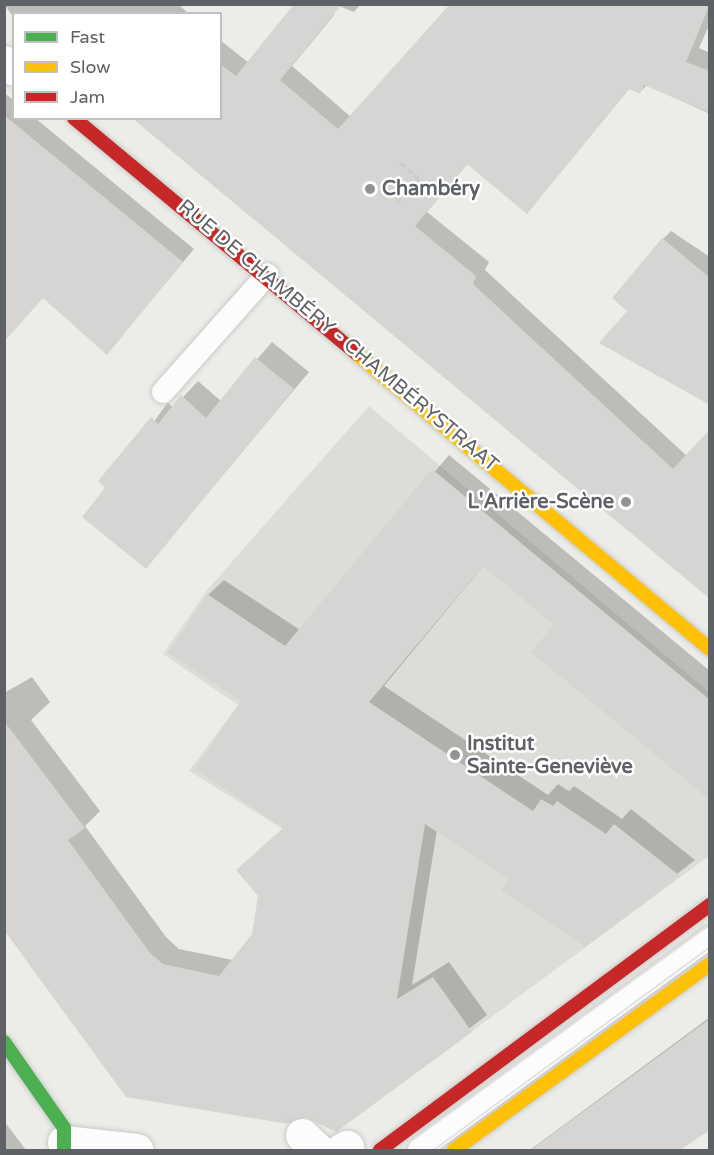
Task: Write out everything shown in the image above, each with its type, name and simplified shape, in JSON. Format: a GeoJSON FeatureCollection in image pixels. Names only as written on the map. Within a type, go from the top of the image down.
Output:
{"type":"FeatureCollection","features":[{"type":"Feature","properties":{"kind":"street","name":"RUE DE CHAMBÉRY - CHAMBÉRYSTRAAT"},"geometry":{"type":"LineString","coordinates":[[76,120],[267,275],[710,649]]}},
{"type":"Feature","properties":{"kind":"street"},"geometry":{"type":"LineString","coordinates":[[380,1150],[710,905]]}},
{"type":"Feature","properties":{"kind":"street"},"geometry":{"type":"LineString","coordinates":[[454,1150],[710,964]]}},
{"type":"Feature","properties":{"kind":"street"},"geometry":{"type":"LineString","coordinates":[[4,1042],[55,1112],[64,1128],[64,1146],[137,1150]]}},
{"type":"Feature","properties":{"kind":"lane"},"geometry":{"type":"LineString","coordinates":[[163,392],[267,275]]}},
{"type":"Feature","properties":{"kind":"lane"},"geometry":{"type":"LineString","coordinates":[[419,1150],[710,936]]}},
{"type":"Feature","properties":{"kind":"path"},"geometry":{"type":"LineString","coordinates":[[397,203],[419,179],[399,162]]}},
{"type":"Feature","properties":{"kind":"shaded area","name":"Institut Sainte-Geneviève"},"geometry":{"type":"Polygon","coordinates":[[[369,406],[709,692],[709,856],[402,1083],[343,866],[189,771],[238,705],[163,654],[208,589],[369,406]]]}},
{"type":"Feature","properties":{"kind":"building"},"geometry":{"type":"Polygon","coordinates":[[[294,4],[342,4],[280,80],[338,129],[450,4],[710,4],[686,62],[710,71],[710,113],[644,85],[640,94],[629,89],[527,214],[467,164],[415,226],[476,276],[473,284],[673,469],[710,429],[710,599],[134,120],[222,120],[222,66],[236,76],[294,4]]]}},
{"type":"Feature","properties":{"kind":"building"},"geometry":{"type":"Polygon","coordinates":[[[4,115],[183,262],[107,355],[43,298],[4,342],[4,115]]]}},
{"type":"Feature","properties":{"kind":"building"},"geometry":{"type":"Polygon","coordinates":[[[662,238],[710,278],[710,405],[599,343],[627,311],[612,298],[662,238]]]}},
{"type":"Feature","properties":{"kind":"building"},"geometry":{"type":"Polygon","coordinates":[[[255,357],[294,389],[146,569],[82,517],[105,488],[98,481],[151,417],[158,424],[181,395],[206,418],[255,357]]]}},
{"type":"Feature","properties":{"kind":"building"},"geometry":{"type":"Polygon","coordinates":[[[432,469],[710,700],[710,800],[531,652],[554,625],[483,566],[369,702],[533,811],[541,799],[553,806],[557,801],[606,834],[614,824],[680,876],[585,947],[501,890],[508,879],[425,824],[397,999],[433,977],[472,1032],[336,1132],[306,1117],[288,1124],[126,1097],[4,930],[4,721],[85,828],[68,840],[150,953],[163,964],[219,976],[252,934],[258,896],[236,870],[283,828],[195,769],[241,701],[168,653],[207,594],[285,646],[432,469]]]}},
{"type":"Feature","properties":{"kind":"building"},"geometry":{"type":"Polygon","coordinates":[[[710,1019],[710,1130],[680,1150],[531,1150],[710,1019]]]}},
{"type":"Feature","properties":{"kind":"tram line"},"geometry":{"type":"LineString","coordinates":[[399,1150],[710,925]]}},
{"type":"Feature","properties":{"kind":"tram line"},"geometry":{"type":"LineString","coordinates":[[434,1150],[710,947]]}},
{"type":"Feature","properties":{"kind":"traffic: fast"},"geometry":{"type":"LineString","coordinates":[[4,1042],[64,1128],[64,1150]]}},
{"type":"Feature","properties":{"kind":"traffic: slow"},"geometry":{"type":"LineString","coordinates":[[357,354],[710,649]]}},
{"type":"Feature","properties":{"kind":"traffic: slow"},"geometry":{"type":"LineString","coordinates":[[454,1150],[710,964]]}},
{"type":"Feature","properties":{"kind":"traffic: jam"},"geometry":{"type":"LineString","coordinates":[[76,120],[357,354]]}},
{"type":"Feature","properties":{"kind":"traffic: jam"},"geometry":{"type":"LineString","coordinates":[[380,1150],[710,905]]}},
{"type":"Feature","properties":{"kind":"place","name":"Chambéry"},"geometry":{"type":"Point","coordinates":[370,189]}},
{"type":"Feature","properties":{"kind":"place","name":"L'Arrière-Scène"},"geometry":{"type":"Point","coordinates":[626,502]}},
{"type":"Feature","properties":{"kind":"place","name":"Institut Sainte-Geneviève"},"geometry":{"type":"Point","coordinates":[455,755]}}]}
